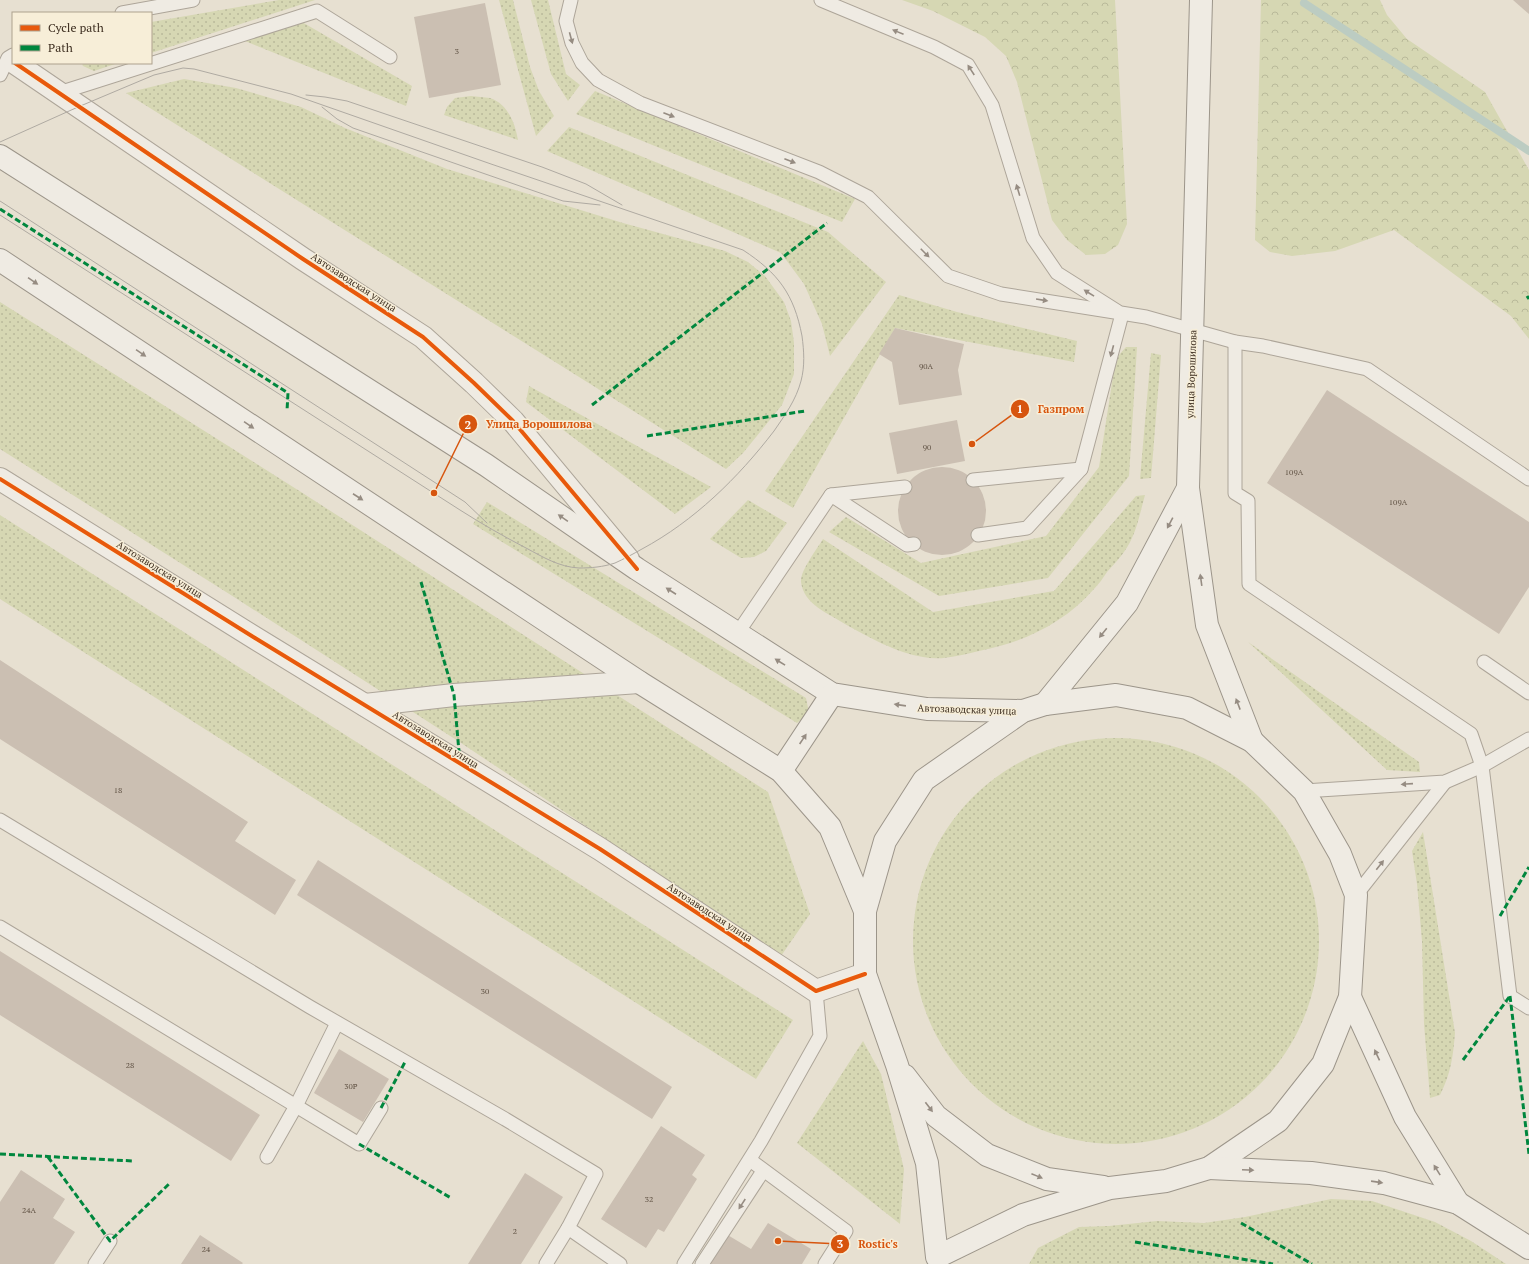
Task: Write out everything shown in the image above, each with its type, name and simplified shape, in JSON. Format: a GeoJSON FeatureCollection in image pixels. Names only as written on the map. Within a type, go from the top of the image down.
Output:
{"type":"FeatureCollection","features":[{"type":"Feature","properties":{"kind":"main road","name":"улица Ворошилова"},"geometry":{"type":"LineString","coordinates":[[1045,704],[1127,603],[1188,488],[1201,0]]}},
{"type":"Feature","properties":{"kind":"main road","name":"Автозаводская улица"},"geometry":{"type":"LineString","coordinates":[[13,64],[59,93],[297,254],[423,337],[513,421],[636,569]]}},
{"type":"Feature","properties":{"kind":"main road","name":"Автозаводская улица"},"geometry":{"type":"LineString","coordinates":[[0,156],[486,465],[636,569],[832,694],[927,709],[1023,711]]}},
{"type":"Feature","properties":{"kind":"main road"},"geometry":{"type":"LineString","coordinates":[[0,260],[639,682],[781,771],[830,827],[865,911]]}},
{"type":"Feature","properties":{"kind":"main road","name":"Автозаводская улица"},"geometry":{"type":"LineString","coordinates":[[0,479],[600,849],[816,991]]}},
{"type":"Feature","properties":{"kind":"main road"},"geometry":{"type":"LineString","coordinates":[[1188,488],[1207,625],[1252,741]]}},
{"type":"Feature","properties":{"kind":"main road"},"geometry":{"type":"LineString","coordinates":[[365,705],[454,695],[639,682]]}},
{"type":"Feature","properties":{"kind":"main road"},"geometry":{"type":"LineString","coordinates":[[781,771],[832,694]]}},
{"type":"Feature","properties":{"kind":"main road"},"geometry":{"type":"LineString","coordinates":[[1116,695],[1188,708],[1252,741],[1304,791],[1340,854],[1356,895],[1350,997],[1323,1064],[1278,1121],[1209,1168],[1166,1181],[1110,1188],[1023,1215],[935,1261],[927,1163],[897,1065],[865,974],[865,911],[885,841],[924,780],[1023,711],[1045,704],[1116,695]]}},
{"type":"Feature","properties":{"kind":"main road"},"geometry":{"type":"LineString","coordinates":[[816,991],[865,974]]}},
{"type":"Feature","properties":{"kind":"main road"},"geometry":{"type":"LineString","coordinates":[[1350,997],[1405,1117],[1458,1203]]}},
{"type":"Feature","properties":{"kind":"main road"},"geometry":{"type":"LineString","coordinates":[[897,1065],[936,1116],[987,1155],[1046,1180],[1110,1188]]}},
{"type":"Feature","properties":{"kind":"main road"},"geometry":{"type":"LineString","coordinates":[[1209,1168],[1311,1173],[1384,1183],[1458,1203],[1529,1248]]}},
{"type":"Feature","properties":{"kind":"lane"},"geometry":{"type":"LineString","coordinates":[[127,12],[193,0]]}},
{"type":"Feature","properties":{"kind":"lane"},"geometry":{"type":"LineString","coordinates":[[571,0],[566,21],[572,43],[582,63],[598,80],[640,103],[819,172],[868,197],[948,276],[1001,294],[1146,317],[1235,342],[1263,346],[1367,370],[1529,479]]}},
{"type":"Feature","properties":{"kind":"lane"},"geometry":{"type":"LineString","coordinates":[[821,0],[934,47],[968,64],[992,105],[1033,238],[1057,274],[1122,314]]}},
{"type":"Feature","properties":{"kind":"lane"},"geometry":{"type":"LineString","coordinates":[[152,63],[317,11],[390,57]]}},
{"type":"Feature","properties":{"kind":"lane"},"geometry":{"type":"LineString","coordinates":[[59,93],[150,64]]}},
{"type":"Feature","properties":{"kind":"lane"},"geometry":{"type":"LineString","coordinates":[[978,535],[1027,528],[1081,469],[1122,314]]}},
{"type":"Feature","properties":{"kind":"lane"},"geometry":{"type":"LineString","coordinates":[[1235,342],[1235,493],[1248,501],[1249,584],[1471,734],[1482,766],[1510,996],[1529,1008]]}},
{"type":"Feature","properties":{"kind":"lane"},"geometry":{"type":"LineString","coordinates":[[973,480],[1081,469]]}},
{"type":"Feature","properties":{"kind":"lane"},"geometry":{"type":"LineString","coordinates":[[831,495],[905,488]]}},
{"type":"Feature","properties":{"kind":"lane"},"geometry":{"type":"LineString","coordinates":[[831,495],[907,545],[914,544]]}},
{"type":"Feature","properties":{"kind":"lane"},"geometry":{"type":"LineString","coordinates":[[737,634],[831,495]]}},
{"type":"Feature","properties":{"kind":"lane"},"geometry":{"type":"LineString","coordinates":[[1484,662],[1529,693]]}},
{"type":"Feature","properties":{"kind":"lane"},"geometry":{"type":"LineString","coordinates":[[1304,791],[1446,782],[1482,766],[1529,739]]}},
{"type":"Feature","properties":{"kind":"lane"},"geometry":{"type":"LineString","coordinates":[[1356,895],[1446,782]]}},
{"type":"Feature","properties":{"kind":"lane"},"geometry":{"type":"LineString","coordinates":[[0,820],[337,1023],[596,1174],[568,1228],[546,1264]]}},
{"type":"Feature","properties":{"kind":"lane"},"geometry":{"type":"LineString","coordinates":[[0,927],[359,1144],[381,1108]]}},
{"type":"Feature","properties":{"kind":"lane"},"geometry":{"type":"LineString","coordinates":[[684,1264],[750,1160],[820,1036],[816,991]]}},
{"type":"Feature","properties":{"kind":"lane"},"geometry":{"type":"LineString","coordinates":[[266,1157],[296,1106],[337,1023]]}},
{"type":"Feature","properties":{"kind":"lane"},"geometry":{"type":"LineString","coordinates":[[750,1160],[846,1231],[825,1264]]}},
{"type":"Feature","properties":{"kind":"lane"},"geometry":{"type":"LineString","coordinates":[[702,1264],[763,1171]]}},
{"type":"Feature","properties":{"kind":"lane"},"geometry":{"type":"LineString","coordinates":[[568,1228],[620,1264]]}},
{"type":"Feature","properties":{"kind":"lane"},"geometry":{"type":"LineString","coordinates":[[95,1264],[110,1242]]}},
{"type":"Feature","properties":{"kind":"green space"},"geometry":{"type":"Polygon","coordinates":[[[279,0],[315,0],[152,53],[152,22],[279,0]]]}},
{"type":"Feature","properties":{"kind":"green space"},"geometry":{"type":"Polygon","coordinates":[[[499,0],[513,0],[530,67],[539,91],[554,116],[536,136],[499,0]]]}},
{"type":"Feature","properties":{"kind":"green space"},"geometry":{"type":"Polygon","coordinates":[[[531,0],[548,0],[566,74],[580,85],[568,101],[551,74],[531,0]]]}},
{"type":"Feature","properties":{"kind":"green space"},"geometry":{"type":"Polygon","coordinates":[[[902,0],[1115,0],[1127,224],[1118,245],[1105,254],[1086,255],[1067,240],[1052,220],[1017,82],[1006,56],[985,37],[933,11],[902,0]]]}},
{"type":"Feature","properties":{"kind":"green space"},"geometry":{"type":"Polygon","coordinates":[[[1261,0],[1380,0],[1387,15],[1407,39],[1485,92],[1529,170],[1529,339],[1511,316],[1394,230],[1335,251],[1292,256],[1270,252],[1255,240],[1261,0]]]}},
{"type":"Feature","properties":{"kind":"green space"},"geometry":{"type":"Polygon","coordinates":[[[302,22],[412,86],[406,106],[245,41],[302,22]]]}},
{"type":"Feature","properties":{"kind":"green space"},"geometry":{"type":"Polygon","coordinates":[[[82,64],[115,64],[94,71],[83,66],[82,64]]]}},
{"type":"Feature","properties":{"kind":"green space"},"geometry":{"type":"Polygon","coordinates":[[[184,79],[236,88],[301,107],[345,128],[447,169],[623,223],[725,251],[748,262],[765,276],[784,302],[791,321],[794,343],[794,374],[782,405],[743,453],[726,469],[126,93],[184,79]]]}},
{"type":"Feature","properties":{"kind":"green space"},"geometry":{"type":"Polygon","coordinates":[[[595,91],[855,199],[842,222],[576,114],[595,91]]]}},
{"type":"Feature","properties":{"kind":"green space"},"geometry":{"type":"Polygon","coordinates":[[[471,96],[490,98],[502,105],[513,121],[518,140],[444,115],[447,107],[455,98],[471,96]]]}},
{"type":"Feature","properties":{"kind":"green space"},"geometry":{"type":"Polygon","coordinates":[[[569,127],[828,232],[886,282],[830,356],[822,324],[804,284],[781,253],[547,151],[569,127]]]}},
{"type":"Feature","properties":{"kind":"green space"},"geometry":{"type":"Polygon","coordinates":[[[899,295],[957,312],[1077,341],[1074,362],[895,328],[793,508],[765,491],[899,295]]]}},
{"type":"Feature","properties":{"kind":"green space"},"geometry":{"type":"Polygon","coordinates":[[[0,302],[301,492],[768,792],[810,914],[781,956],[458,741],[0,449],[0,302]]]}},
{"type":"Feature","properties":{"kind":"green space"},"geometry":{"type":"Polygon","coordinates":[[[1126,347],[1137,347],[1129,476],[1048,578],[939,596],[829,532],[846,517],[921,563],[1046,536],[1099,467],[1114,370],[1119,355],[1126,347]]]}},
{"type":"Feature","properties":{"kind":"green space"},"geometry":{"type":"Polygon","coordinates":[[[1151,353],[1161,355],[1151,478],[1140,479],[1151,353]]]}},
{"type":"Feature","properties":{"kind":"green space"},"geometry":{"type":"Polygon","coordinates":[[[529,386],[711,487],[675,514],[526,402],[529,386]]]}},
{"type":"Feature","properties":{"kind":"green space"},"geometry":{"type":"Polygon","coordinates":[[[1145,495],[1136,528],[1127,548],[1098,585],[1082,601],[1056,622],[1027,637],[996,647],[944,658],[930,658],[913,655],[873,639],[824,612],[807,597],[803,590],[801,577],[809,560],[823,539],[933,612],[1054,591],[1136,496],[1145,495]]]}},
{"type":"Feature","properties":{"kind":"green space"},"geometry":{"type":"Polygon","coordinates":[[[748,500],[787,523],[766,551],[754,557],[741,558],[710,539],[748,500]]]}},
{"type":"Feature","properties":{"kind":"green space"},"geometry":{"type":"Polygon","coordinates":[[[487,502],[806,698],[809,713],[797,723],[473,524],[487,502]]]}},
{"type":"Feature","properties":{"kind":"green space"},"geometry":{"type":"Polygon","coordinates":[[[0,515],[793,1020],[756,1079],[0,599],[0,515]]]}},
{"type":"Feature","properties":{"kind":"green space"},"geometry":{"type":"Polygon","coordinates":[[[1248,642],[1419,762],[1420,772],[1387,770],[1248,642]]]}},
{"type":"Feature","properties":{"kind":"green space"},"geometry":{"type":"Polygon","coordinates":[[[1116,738],[1156,742],[1175,747],[1212,762],[1245,784],[1273,812],[1295,845],[1310,882],[1315,901],[1319,941],[1315,981],[1310,1000],[1295,1037],[1273,1070],[1245,1098],[1212,1120],[1175,1135],[1156,1140],[1116,1144],[1076,1140],[1057,1135],[1020,1120],[987,1098],[959,1070],[937,1037],[922,1000],[917,981],[913,941],[917,901],[922,882],[937,845],[959,812],[987,784],[1020,762],[1057,747],[1076,742],[1116,738]]]}},
{"type":"Feature","properties":{"kind":"green space"},"geometry":{"type":"Polygon","coordinates":[[[1423,832],[1455,1033],[1447,1079],[1440,1095],[1430,1098],[1424,1024],[1422,941],[1417,884],[1412,851],[1423,832]]]}},
{"type":"Feature","properties":{"kind":"green space"},"geometry":{"type":"Polygon","coordinates":[[[863,1041],[881,1074],[904,1169],[900,1224],[797,1143],[863,1041]]]}},
{"type":"Feature","properties":{"kind":"green space"},"geometry":{"type":"Polygon","coordinates":[[[1331,1199],[1372,1201],[1435,1222],[1471,1241],[1506,1264],[1029,1264],[1038,1248],[1079,1227],[1109,1226],[1157,1221],[1204,1223],[1245,1217],[1331,1199]]]}},
{"type":"Feature","properties":{"kind":"building"},"geometry":{"type":"Polygon","coordinates":[[[1513,0],[1529,0],[1529,14],[1513,0]]]}},
{"type":"Feature","properties":{"kind":"building"},"geometry":{"type":"Polygon","coordinates":[[[485,3],[501,85],[429,98],[414,17],[485,3]]]}},
{"type":"Feature","properties":{"kind":"building"},"geometry":{"type":"Polygon","coordinates":[[[895,328],[964,344],[958,370],[962,395],[899,405],[892,362],[879,354],[895,328]]]}},
{"type":"Feature","properties":{"kind":"building"},"geometry":{"type":"Polygon","coordinates":[[[1327,390],[1529,522],[1529,587],[1499,634],[1267,483],[1327,390]]]}},
{"type":"Feature","properties":{"kind":"building"},"geometry":{"type":"Polygon","coordinates":[[[957,420],[965,461],[897,474],[889,433],[957,420]]]}},
{"type":"Feature","properties":{"kind":"building"},"geometry":{"type":"Polygon","coordinates":[[[942,467],[959,471],[973,480],[982,494],[986,511],[982,528],[973,542],[959,551],[942,555],[925,551],[911,542],[902,528],[898,511],[902,494],[911,480],[925,471],[942,467]]]}},
{"type":"Feature","properties":{"kind":"building"},"geometry":{"type":"Polygon","coordinates":[[[0,660],[248,822],[235,841],[296,880],[275,915],[0,739],[0,660]]]}},
{"type":"Feature","properties":{"kind":"building"},"geometry":{"type":"Polygon","coordinates":[[[318,860],[672,1087],[652,1119],[297,895],[318,860]]]}},
{"type":"Feature","properties":{"kind":"building"},"geometry":{"type":"Polygon","coordinates":[[[0,951],[260,1115],[231,1161],[0,1015],[0,951]]]}},
{"type":"Feature","properties":{"kind":"building"},"geometry":{"type":"Polygon","coordinates":[[[339,1049],[389,1079],[363,1122],[314,1093],[339,1049]]]}},
{"type":"Feature","properties":{"kind":"building"},"geometry":{"type":"Polygon","coordinates":[[[661,1126],[705,1155],[692,1175],[697,1179],[664,1232],[658,1229],[646,1248],[601,1219],[661,1126]]]}},
{"type":"Feature","properties":{"kind":"building"},"geometry":{"type":"Polygon","coordinates":[[[21,1170],[65,1199],[53,1218],[75,1232],[54,1264],[0,1264],[0,1202],[21,1170]]]}},
{"type":"Feature","properties":{"kind":"building"},"geometry":{"type":"Polygon","coordinates":[[[525,1173],[563,1197],[521,1264],[468,1264],[525,1173]]]}},
{"type":"Feature","properties":{"kind":"building"},"geometry":{"type":"Polygon","coordinates":[[[768,1223],[811,1249],[802,1264],[709,1264],[726,1234],[751,1249],[768,1223]]]}},
{"type":"Feature","properties":{"kind":"building"},"geometry":{"type":"Polygon","coordinates":[[[200,1235],[243,1263],[181,1264],[200,1235]]]}},
{"type":"Feature","properties":{"kind":"waterway"},"geometry":{"type":"LineString","coordinates":[[1304,3],[1529,151]]}},
{"type":"Feature","properties":{"kind":"tram line"},"geometry":{"type":"LineString","coordinates":[[0,142],[154,75],[183,68],[194,69],[291,94],[743,250],[766,267],[783,286],[789,296],[799,321],[802,336],[804,358],[803,370],[799,388],[793,401],[774,431],[730,482],[697,512],[661,538],[615,563],[579,568],[565,566],[545,558],[468,515],[0,215]]}},
{"type":"Feature","properties":{"kind":"tram line"},"geometry":{"type":"LineString","coordinates":[[306,95],[347,101],[542,167],[586,184],[622,205]]}},
{"type":"Feature","properties":{"kind":"tram line"},"geometry":{"type":"LineString","coordinates":[[322,107],[337,119],[353,128],[563,201],[600,205]]}},
{"type":"Feature","properties":{"kind":"tram line"},"geometry":{"type":"LineString","coordinates":[[0,201],[465,502],[487,523]]}},
{"type":"Feature","properties":{"kind":"marked path"},"geometry":{"type":"LineString","coordinates":[[0,209],[288,393],[287,411]]}},
{"type":"Feature","properties":{"kind":"marked path"},"geometry":{"type":"LineString","coordinates":[[592,405],[827,223]]}},
{"type":"Feature","properties":{"kind":"marked path"},"geometry":{"type":"LineString","coordinates":[[647,436],[805,411]]}},
{"type":"Feature","properties":{"kind":"marked path"},"geometry":{"type":"LineString","coordinates":[[421,582],[454,695],[460,763]]}},
{"type":"Feature","properties":{"kind":"marked path"},"geometry":{"type":"LineString","coordinates":[[1500,916],[1529,867]]}},
{"type":"Feature","properties":{"kind":"marked path"},"geometry":{"type":"LineString","coordinates":[[1510,996],[1529,1154]]}},
{"type":"Feature","properties":{"kind":"marked path"},"geometry":{"type":"LineString","coordinates":[[1463,1060],[1510,996]]}},
{"type":"Feature","properties":{"kind":"marked path"},"geometry":{"type":"LineString","coordinates":[[381,1108],[405,1062]]}},
{"type":"Feature","properties":{"kind":"marked path"},"geometry":{"type":"LineString","coordinates":[[359,1144],[451,1198]]}},
{"type":"Feature","properties":{"kind":"marked path"},"geometry":{"type":"LineString","coordinates":[[0,1154],[133,1161]]}},
{"type":"Feature","properties":{"kind":"marked path"},"geometry":{"type":"LineString","coordinates":[[48,1157],[110,1241],[170,1183]]}},
{"type":"Feature","properties":{"kind":"marked path"},"geometry":{"type":"LineString","coordinates":[[1241,1223],[1312,1264]]}},
{"type":"Feature","properties":{"kind":"marked path"},"geometry":{"type":"LineString","coordinates":[[1135,1242],[1273,1264]]}},
{"type":"Feature","properties":{"kind":"cycle path"},"geometry":{"type":"LineString","coordinates":[[16,64],[303,259],[423,337],[513,421],[637,569]]}},
{"type":"Feature","properties":{"kind":"cycle path"},"geometry":{"type":"LineString","coordinates":[[0,479],[255,638],[600,849],[816,991],[865,974]]}},
{"type":"Feature","properties":{"kind":"place","name":"Газпром"},"geometry":{"type":"Point","coordinates":[972,444]}},
{"type":"Feature","properties":{"kind":"place","name":"Улица Ворошилова"},"geometry":{"type":"Point","coordinates":[434,493]}},
{"type":"Feature","properties":{"kind":"place","name":"Rostic's"},"geometry":{"type":"Point","coordinates":[778,1241]}}]}
